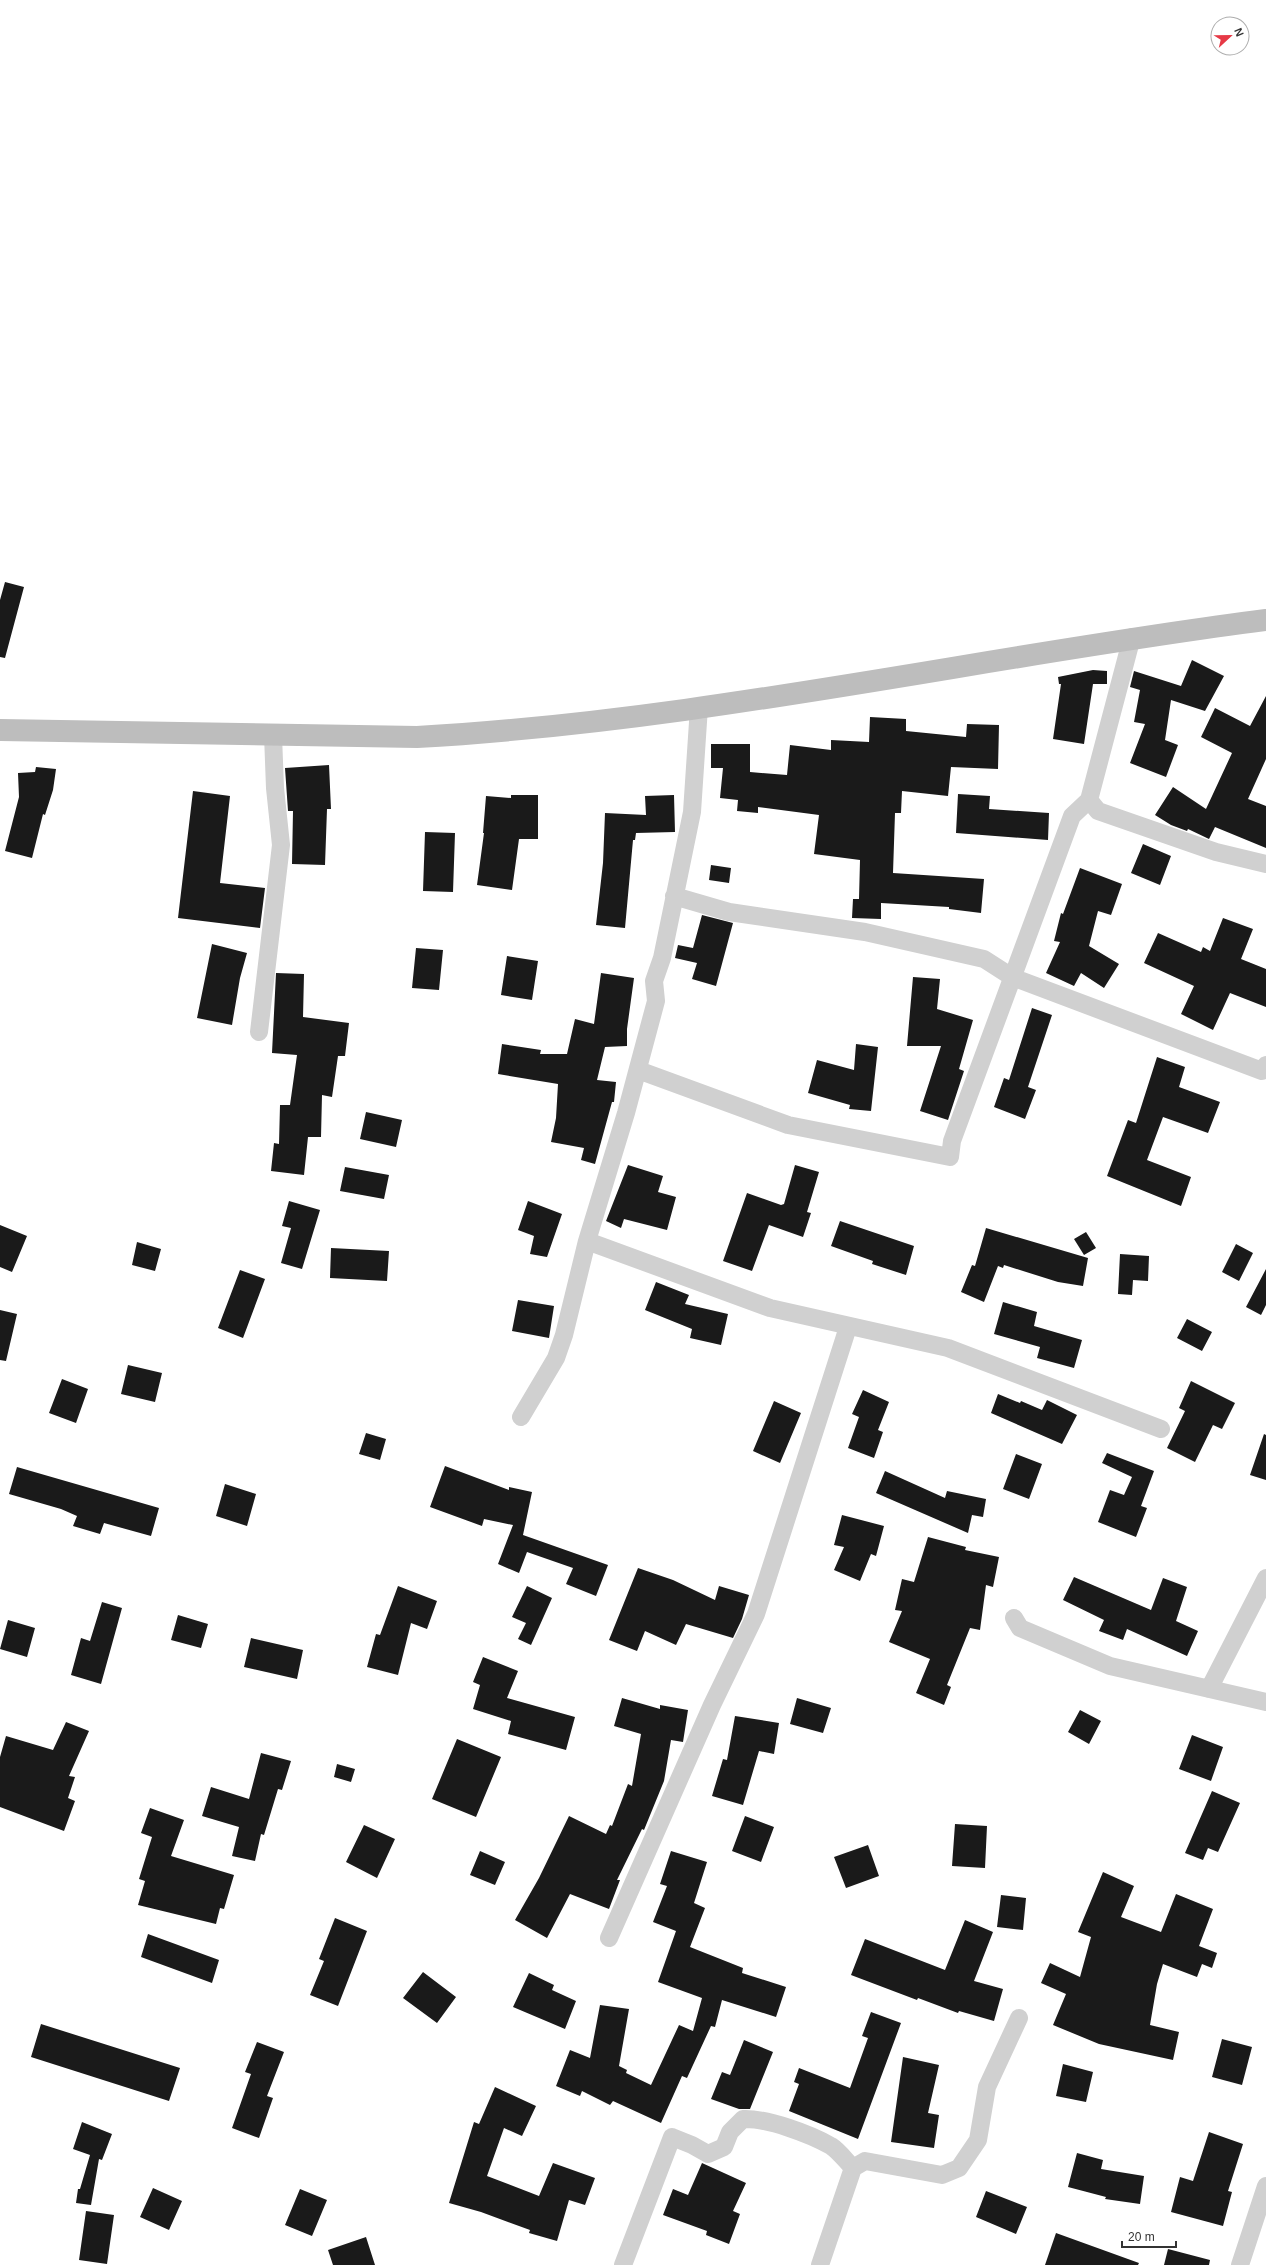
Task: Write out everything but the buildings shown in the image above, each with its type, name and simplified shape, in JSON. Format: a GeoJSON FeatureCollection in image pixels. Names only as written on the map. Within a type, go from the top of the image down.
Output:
{"type":"FeatureCollection","features":[{"type":"Feature","properties":{"kind":"main road"},"geometry":{"type":"LineString","coordinates":[[0,730],[417,737],[478,734],[616,720],[1132,637],[1266,620]]}},
{"type":"Feature","properties":{"kind":"street"},"geometry":{"type":"LineString","coordinates":[[638,1070],[788,1125],[950,1157],[952,1141],[1072,816],[1089,800],[1132,637]]}},
{"type":"Feature","properties":{"kind":"street"},"geometry":{"type":"LineString","coordinates":[[521,1417],[556,1358],[564,1335],[587,1242],[638,1070],[656,1001],[654,981],[662,958],[692,812],[699,707]]}},
{"type":"Feature","properties":{"kind":"street"},"geometry":{"type":"LineString","coordinates":[[259,1032],[281,845],[275,788],[273,735]]}},
{"type":"Feature","properties":{"kind":"street"},"geometry":{"type":"LineString","coordinates":[[1089,800],[1098,812],[1216,852],[1266,864]]}},
{"type":"Feature","properties":{"kind":"street"},"geometry":{"type":"LineString","coordinates":[[674,896],[729,912],[865,932],[984,959],[1012,977],[1262,1071],[1266,1065]]}},
{"type":"Feature","properties":{"kind":"street"},"geometry":{"type":"LineString","coordinates":[[587,1242],[770,1308],[948,1348],[1161,1429]]}},
{"type":"Feature","properties":{"kind":"street"},"geometry":{"type":"LineString","coordinates":[[609,1938],[712,1705],[756,1614],[848,1326]]}},
{"type":"Feature","properties":{"kind":"street"},"geometry":{"type":"LineString","coordinates":[[1209,1689],[1266,1578]]}},
{"type":"Feature","properties":{"kind":"street"},"geometry":{"type":"LineString","coordinates":[[1014,1618],[1020,1628],[1110,1666],[1266,1702]]}},
{"type":"Feature","properties":{"kind":"street"},"geometry":{"type":"LineString","coordinates":[[820,2265],[842,2205],[853,2168],[865,2161],[942,2175],[960,2168],[978,2140],[987,2087],[1019,2018]]}},
{"type":"Feature","properties":{"kind":"street"},"geometry":{"type":"LineString","coordinates":[[623,2265],[672,2137],[692,2145],[708,2154],[724,2147],[730,2132],[743,2119],[755,2118],[803,2134],[832,2147],[853,2168]]}},
{"type":"Feature","properties":{"kind":"street"},"geometry":{"type":"LineString","coordinates":[[1240,2265],[1266,2186]]}}]}
